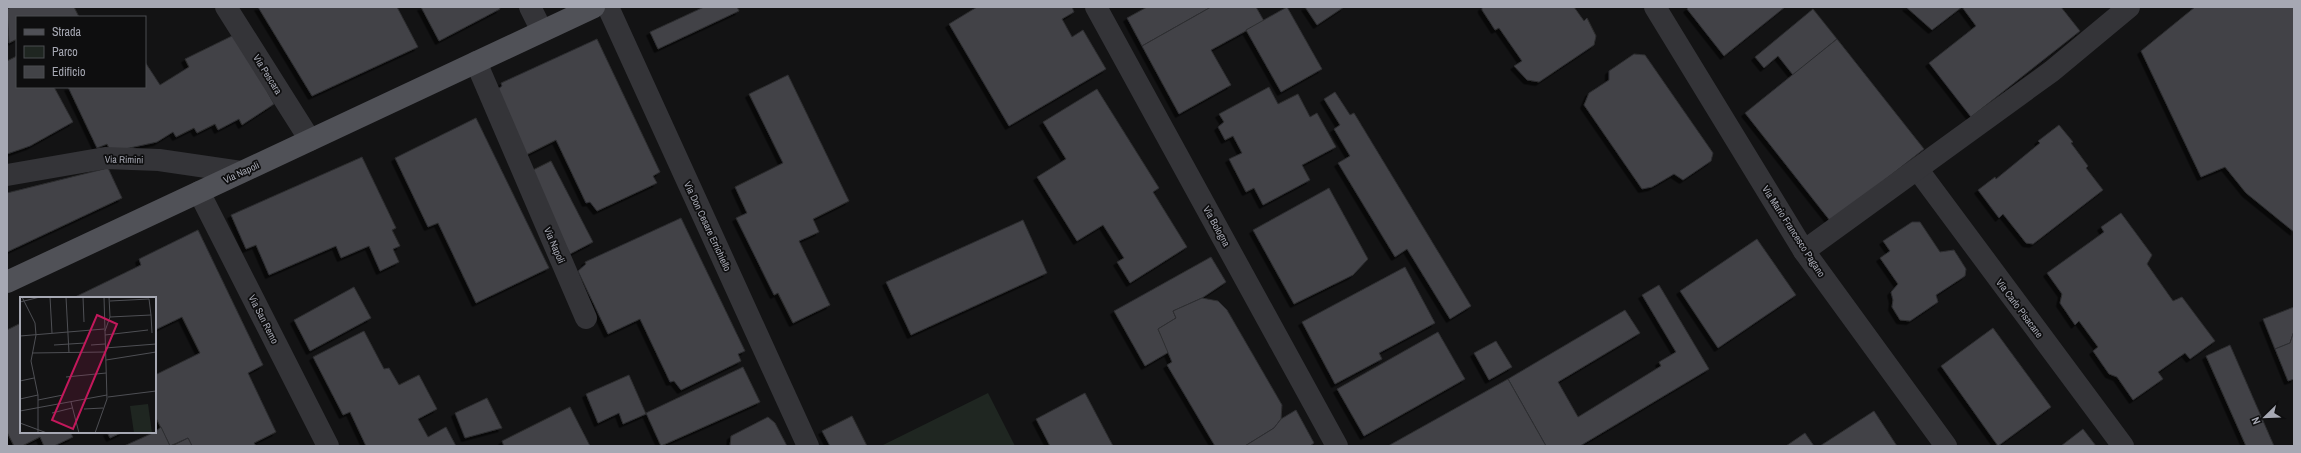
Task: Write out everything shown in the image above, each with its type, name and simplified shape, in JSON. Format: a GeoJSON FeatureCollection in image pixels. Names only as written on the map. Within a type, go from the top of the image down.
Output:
{"type":"FeatureCollection","features":[{"type":"Feature","properties":{"kind":"main road","name":"Via Napoli"},"geometry":{"type":"LineString","coordinates":[[7,282],[594,7]]}},
{"type":"Feature","properties":{"kind":"street","name":"Via Pescara"},"geometry":{"type":"LineString","coordinates":[[226,7],[310,140]]}},
{"type":"Feature","properties":{"kind":"street"},"geometry":{"type":"LineString","coordinates":[[530,7],[542,31]]}},
{"type":"Feature","properties":{"kind":"street","name":"Via Don Cesare Errichiello"},"geometry":{"type":"LineString","coordinates":[[608,7],[808,446]]}},
{"type":"Feature","properties":{"kind":"street","name":"Via Bologna"},"geometry":{"type":"LineString","coordinates":[[1096,7],[1337,446]]}},
{"type":"Feature","properties":{"kind":"street","name":"Via Mario Francesco Pagano"},"geometry":{"type":"LineString","coordinates":[[1655,7],[1804,251],[1946,446]]}},
{"type":"Feature","properties":{"kind":"street"},"geometry":{"type":"LineString","coordinates":[[1804,251],[1918,170],[2052,71],[2129,7]]}},
{"type":"Feature","properties":{"kind":"street","name":"Via Napoli"},"geometry":{"type":"LineString","coordinates":[[476,62],[586,318]]}},
{"type":"Feature","properties":{"kind":"street","name":"Via Rimini"},"geometry":{"type":"LineString","coordinates":[[7,174],[106,158],[159,160],[241,172]]}},
{"type":"Feature","properties":{"kind":"street","name":"Via Carlo Pisacane"},"geometry":{"type":"LineString","coordinates":[[1918,170],[2123,446]]}},
{"type":"Feature","properties":{"kind":"street","name":"Via San Remo"},"geometry":{"type":"LineString","coordinates":[[199,192],[328,446]]}},
{"type":"Feature","properties":{"kind":"green space"},"geometry":{"type":"Polygon","coordinates":[[[988,393],[1015,446],[881,446],[988,393]]]}},
{"type":"Feature","properties":{"kind":"building"},"geometry":{"type":"Polygon","coordinates":[[[11,7],[74,7],[78,16],[16,16],[16,40],[9,43],[7,9],[11,7]]]}},
{"type":"Feature","properties":{"kind":"building"},"geometry":{"type":"Polygon","coordinates":[[[258,7],[397,7],[418,47],[312,96],[258,7]]]}},
{"type":"Feature","properties":{"kind":"building"},"geometry":{"type":"Polygon","coordinates":[[[421,7],[499,7],[500,9],[439,41],[421,7]]]}},
{"type":"Feature","properties":{"kind":"building"},"geometry":{"type":"Polygon","coordinates":[[[704,7],[737,7],[739,11],[658,49],[650,32],[704,7]]]}},
{"type":"Feature","properties":{"kind":"building"},"geometry":{"type":"Polygon","coordinates":[[[977,7],[1072,7],[1074,12],[1062,19],[1072,37],[1083,30],[1106,69],[1009,126],[949,24],[977,7]]]}},
{"type":"Feature","properties":{"kind":"building"},"geometry":{"type":"Polygon","coordinates":[[[1147,7],[1211,7],[1142,46],[1127,18],[1147,7]]]}},
{"type":"Feature","properties":{"kind":"building"},"geometry":{"type":"Polygon","coordinates":[[[1211,7],[1256,7],[1264,21],[1211,50],[1231,85],[1179,114],[1142,46],[1211,7]]]}},
{"type":"Feature","properties":{"kind":"building"},"geometry":{"type":"Polygon","coordinates":[[[1287,7],[1322,69],[1281,92],[1246,30],[1287,7]]]}},
{"type":"Feature","properties":{"kind":"building"},"geometry":{"type":"Polygon","coordinates":[[[1305,7],[1344,7],[1317,25],[1305,7]]]}},
{"type":"Feature","properties":{"kind":"building"},"geometry":{"type":"Polygon","coordinates":[[[1482,7],[1574,7],[1584,21],[1587,18],[1596,36],[1594,45],[1539,82],[1527,80],[1514,66],[1522,61],[1499,28],[1495,30],[1482,10],[1482,7]]]}},
{"type":"Feature","properties":{"kind":"building"},"geometry":{"type":"Polygon","coordinates":[[[1689,7],[1785,7],[1724,56],[1687,9],[1689,7]]]}},
{"type":"Feature","properties":{"kind":"building"},"geometry":{"type":"Polygon","coordinates":[[[1906,7],[1962,7],[1932,30],[1906,7]]]}},
{"type":"Feature","properties":{"kind":"building"},"geometry":{"type":"Polygon","coordinates":[[[1962,7],[2061,7],[2080,31],[1971,117],[1929,63],[1976,26],[1962,7]]]}},
{"type":"Feature","properties":{"kind":"building"},"geometry":{"type":"Polygon","coordinates":[[[2195,7],[2294,7],[2294,232],[2246,193],[2225,167],[2201,177],[2141,51],[2195,7]]]}},
{"type":"Feature","properties":{"kind":"building"},"geometry":{"type":"Polygon","coordinates":[[[1813,9],[1837,39],[1793,75],[1778,56],[1764,68],[1755,57],[1813,9]]]}},
{"type":"Feature","properties":{"kind":"building"},"geometry":{"type":"Polygon","coordinates":[[[236,34],[274,104],[242,125],[239,119],[218,130],[215,124],[197,133],[194,128],[176,137],[173,132],[157,142],[111,152],[107,144],[97,148],[68,88],[146,88],[146,64],[160,85],[189,67],[185,59],[236,34]]]}},
{"type":"Feature","properties":{"kind":"building"},"geometry":{"type":"Polygon","coordinates":[[[597,39],[660,172],[653,176],[657,183],[597,211],[590,202],[586,203],[556,140],[524,156],[494,92],[502,86],[501,83],[597,39]]]}},
{"type":"Feature","properties":{"kind":"building"},"geometry":{"type":"Polygon","coordinates":[[[1837,39],[1924,149],[1831,222],[1745,113],[1837,39]]]}},
{"type":"Feature","properties":{"kind":"building"},"geometry":{"type":"Polygon","coordinates":[[[1634,54],[1645,55],[1713,153],[1711,161],[1683,180],[1674,174],[1652,187],[1642,189],[1584,105],[1589,93],[1609,80],[1609,71],[1634,54]]]}},
{"type":"Feature","properties":{"kind":"building"},"geometry":{"type":"Polygon","coordinates":[[[16,56],[16,88],[55,88],[73,122],[30,146],[7,154],[7,61],[16,56]]]}},
{"type":"Feature","properties":{"kind":"building"},"geometry":{"type":"Polygon","coordinates":[[[788,75],[849,201],[813,219],[819,232],[799,241],[830,305],[793,323],[778,293],[774,295],[736,218],[747,213],[735,187],[783,163],[749,94],[788,75]]]}},
{"type":"Feature","properties":{"kind":"building"},"geometry":{"type":"Polygon","coordinates":[[[1269,87],[1278,104],[1298,94],[1310,117],[1317,113],[1336,147],[1302,165],[1310,180],[1263,205],[1254,188],[1246,192],[1229,159],[1242,153],[1233,136],[1225,140],[1218,127],[1224,122],[1219,114],[1269,87]]]}},
{"type":"Feature","properties":{"kind":"building"},"geometry":{"type":"Polygon","coordinates":[[[1097,89],[1159,188],[1153,192],[1187,247],[1130,283],[1117,262],[1124,258],[1103,225],[1077,241],[1037,177],[1066,159],[1043,122],[1097,89]]]}},
{"type":"Feature","properties":{"kind":"building"},"geometry":{"type":"Polygon","coordinates":[[[1335,92],[1350,115],[1354,113],[1471,306],[1450,319],[1407,249],[1395,257],[1338,163],[1350,156],[1334,129],[1340,125],[1324,99],[1335,92]]]}},
{"type":"Feature","properties":{"kind":"building"},"geometry":{"type":"Polygon","coordinates":[[[476,118],[549,268],[476,303],[438,223],[428,227],[395,158],[476,118]]]}},
{"type":"Feature","properties":{"kind":"building"},"geometry":{"type":"Polygon","coordinates":[[[2059,125],[2073,142],[2071,143],[2088,166],[2086,168],[2103,190],[2033,244],[2026,243],[2003,214],[1999,218],[1978,190],[1995,177],[1996,179],[2040,143],[2038,141],[2059,125]]]}},
{"type":"Feature","properties":{"kind":"building"},"geometry":{"type":"Polygon","coordinates":[[[362,157],[396,228],[392,230],[400,246],[393,249],[399,262],[380,271],[369,246],[341,258],[336,246],[269,275],[256,245],[246,249],[231,215],[362,157]]]}},
{"type":"Feature","properties":{"kind":"building"},"geometry":{"type":"Polygon","coordinates":[[[551,161],[593,242],[570,254],[529,172],[551,161]]]}},
{"type":"Feature","properties":{"kind":"building"},"geometry":{"type":"Polygon","coordinates":[[[108,168],[122,198],[7,252],[7,193],[108,168]]]}},
{"type":"Feature","properties":{"kind":"building"},"geometry":{"type":"Polygon","coordinates":[[[1329,188],[1368,259],[1353,275],[1294,304],[1253,230],[1329,188]]]}},
{"type":"Feature","properties":{"kind":"building"},"geometry":{"type":"Polygon","coordinates":[[[2121,213],[2152,255],[2147,264],[2173,301],[2182,297],[2215,341],[2190,359],[2185,353],[2158,372],[2163,379],[2133,400],[2117,377],[2109,374],[2093,351],[2098,347],[2079,321],[2075,325],[2060,303],[2062,294],[2047,273],[2104,232],[2101,227],[2121,213]]]}},
{"type":"Feature","properties":{"kind":"building"},"geometry":{"type":"Polygon","coordinates":[[[681,218],[745,351],[738,354],[741,361],[681,390],[674,381],[670,382],[640,319],[608,334],[578,271],[586,264],[585,262],[681,218]]]}},
{"type":"Feature","properties":{"kind":"building"},"geometry":{"type":"Polygon","coordinates":[[[1023,220],[1047,273],[911,335],[886,282],[1023,220]]]}},
{"type":"Feature","properties":{"kind":"building"},"geometry":{"type":"Polygon","coordinates":[[[1912,222],[1920,222],[1940,252],[1954,250],[1966,269],[1965,276],[1936,295],[1938,302],[1910,321],[1900,320],[1892,307],[1893,300],[1891,292],[1898,284],[1880,258],[1890,251],[1883,241],[1912,222]]]}},
{"type":"Feature","properties":{"kind":"building"},"geometry":{"type":"Polygon","coordinates":[[[198,230],[263,365],[248,373],[276,432],[254,443],[256,446],[192,446],[188,438],[170,446],[156,418],[156,375],[200,353],[182,317],[156,330],[156,297],[75,297],[141,265],[139,259],[198,230]]]}},
{"type":"Feature","properties":{"kind":"building"},"geometry":{"type":"Polygon","coordinates":[[[1757,239],[1796,295],[1718,348],[1680,291],[1757,239]]]}},
{"type":"Feature","properties":{"kind":"building"},"geometry":{"type":"Polygon","coordinates":[[[1211,257],[1226,282],[1202,298],[1173,311],[1176,318],[1158,329],[1169,352],[1145,366],[1114,311],[1211,257]]]}},
{"type":"Feature","properties":{"kind":"building"},"geometry":{"type":"Polygon","coordinates":[[[1405,267],[1435,323],[1379,353],[1382,359],[1335,384],[1302,322],[1405,267]]]}},
{"type":"Feature","properties":{"kind":"building"},"geometry":{"type":"Polygon","coordinates":[[[1659,285],[1709,369],[1580,446],[1546,446],[1508,379],[1625,310],[1640,333],[1558,382],[1578,417],[1661,366],[1659,362],[1676,352],[1642,295],[1659,285]]]}},
{"type":"Feature","properties":{"kind":"building"},"geometry":{"type":"Polygon","coordinates":[[[354,287],[371,318],[310,351],[294,320],[354,287]]]}},
{"type":"Feature","properties":{"kind":"building"},"geometry":{"type":"Polygon","coordinates":[[[1202,298],[1218,301],[1227,310],[1282,405],[1281,419],[1274,428],[1245,446],[1215,446],[1167,365],[1172,362],[1158,329],[1176,318],[1173,311],[1202,298]]]}},
{"type":"Feature","properties":{"kind":"building"},"geometry":{"type":"Polygon","coordinates":[[[2294,307],[2294,331],[2290,343],[2275,349],[2263,319],[2294,307]]]}},
{"type":"Feature","properties":{"kind":"building"},"geometry":{"type":"Polygon","coordinates":[[[20,324],[20,433],[71,433],[73,437],[54,446],[44,446],[40,437],[22,446],[14,446],[7,432],[7,330],[20,324]]]}},
{"type":"Feature","properties":{"kind":"building"},"geometry":{"type":"Polygon","coordinates":[[[1993,328],[2051,407],[1998,446],[1941,366],[1993,328]]]}},
{"type":"Feature","properties":{"kind":"building"},"geometry":{"type":"Polygon","coordinates":[[[364,331],[384,369],[389,368],[399,385],[419,375],[437,409],[418,419],[428,437],[446,427],[456,446],[366,446],[350,412],[343,415],[313,357],[364,331]]]}},
{"type":"Feature","properties":{"kind":"building"},"geometry":{"type":"Polygon","coordinates":[[[2294,331],[2294,379],[2288,381],[2275,349],[2290,343],[2294,331]]]}},
{"type":"Feature","properties":{"kind":"building"},"geometry":{"type":"Polygon","coordinates":[[[1438,332],[1465,379],[1364,436],[1337,389],[1438,332]]]}},
{"type":"Feature","properties":{"kind":"building"},"geometry":{"type":"Polygon","coordinates":[[[1496,341],[1512,367],[1489,380],[1474,353],[1496,341]]]}},
{"type":"Feature","properties":{"kind":"building"},"geometry":{"type":"Polygon","coordinates":[[[2230,345],[2274,446],[2246,446],[2206,356],[2230,345]]]}},
{"type":"Feature","properties":{"kind":"building"},"geometry":{"type":"Polygon","coordinates":[[[743,367],[760,402],[661,446],[646,413],[743,367]]]}},
{"type":"Feature","properties":{"kind":"building"},"geometry":{"type":"Polygon","coordinates":[[[629,375],[646,414],[623,424],[619,413],[598,423],[586,394],[629,375]]]}},
{"type":"Feature","properties":{"kind":"building"},"geometry":{"type":"Polygon","coordinates":[[[1508,379],[1546,446],[1388,446],[1508,379]]]}},
{"type":"Feature","properties":{"kind":"building"},"geometry":{"type":"Polygon","coordinates":[[[1085,393],[1113,446],[1050,446],[1036,419],[1085,393]]]}},
{"type":"Feature","properties":{"kind":"building"},"geometry":{"type":"Polygon","coordinates":[[[487,398],[502,428],[465,438],[455,413],[487,398]]]}},
{"type":"Feature","properties":{"kind":"building"},"geometry":{"type":"Polygon","coordinates":[[[570,407],[590,446],[504,446],[502,441],[570,407]]]}},
{"type":"Feature","properties":{"kind":"building"},"geometry":{"type":"Polygon","coordinates":[[[1296,410],[1314,443],[1310,446],[1245,446],[1274,428],[1281,419],[1296,410]]]}},
{"type":"Feature","properties":{"kind":"building"},"geometry":{"type":"Polygon","coordinates":[[[1874,411],[1897,446],[1820,446],[1874,411]]]}},
{"type":"Feature","properties":{"kind":"building"},"geometry":{"type":"Polygon","coordinates":[[[852,416],[867,446],[830,446],[822,431],[852,416]]]}},
{"type":"Feature","properties":{"kind":"building"},"geometry":{"type":"Polygon","coordinates":[[[768,417],[775,423],[787,446],[730,446],[731,436],[768,417]]]}},
{"type":"Feature","properties":{"kind":"building"},"geometry":{"type":"Polygon","coordinates":[[[161,427],[170,446],[124,446],[153,433],[156,433],[161,427]]]}},
{"type":"Feature","properties":{"kind":"building"},"geometry":{"type":"Polygon","coordinates":[[[2083,429],[2096,446],[2061,446],[2083,429]]]}},
{"type":"Feature","properties":{"kind":"building"},"geometry":{"type":"Polygon","coordinates":[[[108,433],[121,433],[110,438],[108,433]]]}},
{"type":"Feature","properties":{"kind":"building"},"geometry":{"type":"Polygon","coordinates":[[[1805,433],[1814,446],[1786,446],[1805,433]]]}},
{"type":"Feature","properties":{"kind":"building"},"geometry":{"type":"Polygon","coordinates":[[[188,438],[192,446],[172,446],[188,438]]]}}]}
